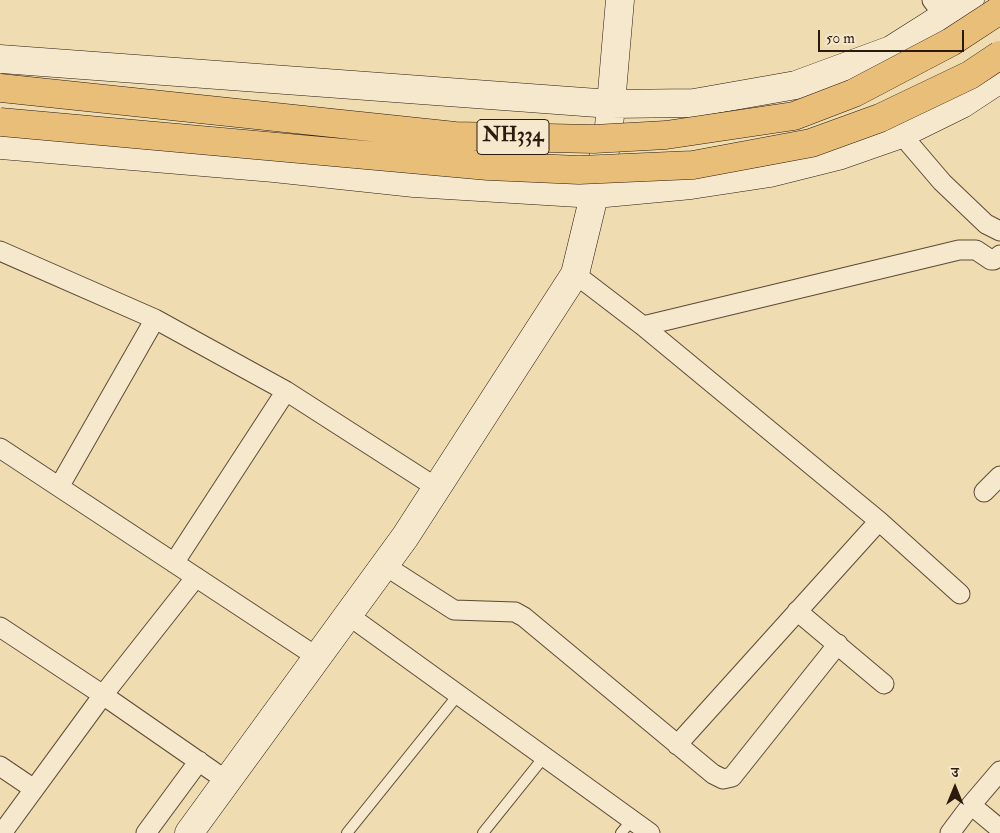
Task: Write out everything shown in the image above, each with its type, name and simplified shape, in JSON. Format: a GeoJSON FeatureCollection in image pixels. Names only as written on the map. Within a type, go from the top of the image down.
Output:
{"type":"FeatureCollection","features":[{"type":"Feature","properties":{"kind":"highway","name":"NH334"},"geometry":{"type":"LineString","coordinates":[[0,88],[455,136],[594,139],[666,135],[803,112],[854,93],[951,42],[1000,10]]}},
{"type":"Feature","properties":{"kind":"highway","name":"NH334"},"geometry":{"type":"LineString","coordinates":[[0,122],[488,166],[579,170],[694,164],[811,144],[880,118],[970,75],[1000,56]]}},
{"type":"Feature","properties":{"kind":"street"},"geometry":{"type":"LineString","coordinates":[[189,833],[384,566],[437,488],[575,274],[608,138],[620,0]]}},
{"type":"Feature","properties":{"kind":"street"},"geometry":{"type":"LineString","coordinates":[[0,59],[611,104],[694,103],[796,85],[891,50],[938,8],[970,0]]}},
{"type":"Feature","properties":{"kind":"street"},"geometry":{"type":"LineString","coordinates":[[0,145],[274,168],[414,183],[595,194],[691,185],[770,173],[838,156],[901,134],[962,104],[1000,79]]}},
{"type":"Feature","properties":{"kind":"street"},"geometry":{"type":"LineString","coordinates":[[901,134],[942,182],[986,224],[1000,231]]}},
{"type":"Feature","properties":{"kind":"street"},"geometry":{"type":"LineString","coordinates":[[0,250],[155,319],[286,391],[437,488]]}},
{"type":"Feature","properties":{"kind":"street"},"geometry":{"type":"LineString","coordinates":[[643,326],[959,250],[976,250],[991,260],[1000,255]]}},
{"type":"Feature","properties":{"kind":"street"},"geometry":{"type":"LineString","coordinates":[[575,274],[643,326],[879,520],[960,594]]}},
{"type":"Feature","properties":{"kind":"street"},"geometry":{"type":"LineString","coordinates":[[58,487],[155,319]]}},
{"type":"Feature","properties":{"kind":"street"},"geometry":{"type":"LineString","coordinates":[[174,563],[286,391]]}},
{"type":"Feature","properties":{"kind":"street"},"geometry":{"type":"LineString","coordinates":[[0,448],[317,657]]}},
{"type":"Feature","properties":{"kind":"street"},"geometry":{"type":"LineString","coordinates":[[984,492],[1000,476]]}},
{"type":"Feature","properties":{"kind":"street"},"geometry":{"type":"LineString","coordinates":[[677,745],[879,520]]}},
{"type":"Feature","properties":{"kind":"street"},"geometry":{"type":"LineString","coordinates":[[384,566],[454,610],[515,612],[524,617],[677,745],[713,774],[723,779],[732,777],[838,644]]}},
{"type":"Feature","properties":{"kind":"street"},"geometry":{"type":"LineString","coordinates":[[2,833],[103,695],[196,577]]}},
{"type":"Feature","properties":{"kind":"street"},"geometry":{"type":"LineString","coordinates":[[797,611],[884,684]]}},
{"type":"Feature","properties":{"kind":"street"},"geometry":{"type":"LineString","coordinates":[[348,615],[544,757],[626,826],[650,833]]}},
{"type":"Feature","properties":{"kind":"street"},"geometry":{"type":"LineString","coordinates":[[0,627],[103,695],[227,781]]}},
{"type":"Feature","properties":{"kind":"street"},"geometry":{"type":"LineString","coordinates":[[146,833],[199,762]]}},
{"type":"Feature","properties":{"kind":"street"},"geometry":{"type":"LineString","coordinates":[[0,766],[34,789]]}},
{"type":"Feature","properties":{"kind":"street"},"geometry":{"type":"LineString","coordinates":[[950,833],[1000,771]]}},
{"type":"Feature","properties":{"kind":"street"},"geometry":{"type":"LineString","coordinates":[[971,805],[1000,829]]}},
{"type":"Feature","properties":{"kind":"lane"},"geometry":{"type":"LineString","coordinates":[[347,833],[458,694]]}},
{"type":"Feature","properties":{"kind":"lane"},"geometry":{"type":"LineString","coordinates":[[483,833],[544,757]]}}]}
